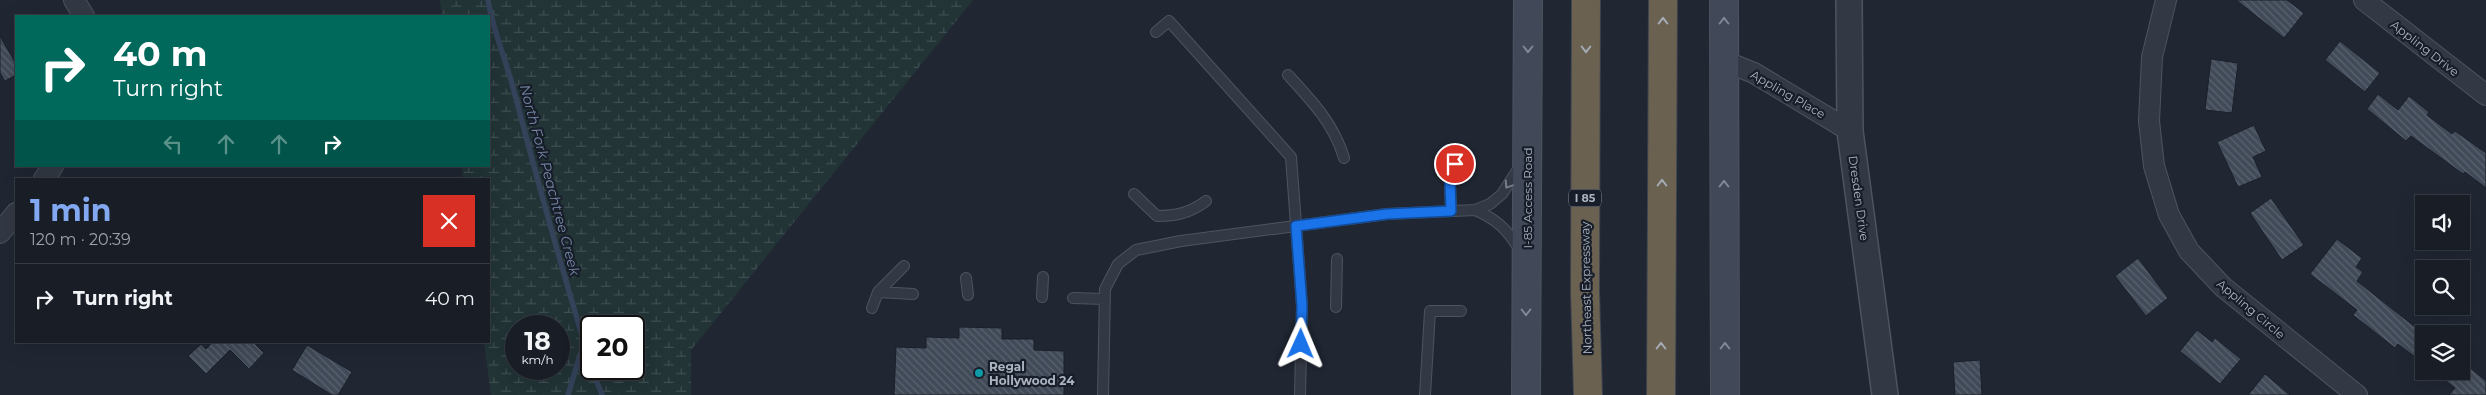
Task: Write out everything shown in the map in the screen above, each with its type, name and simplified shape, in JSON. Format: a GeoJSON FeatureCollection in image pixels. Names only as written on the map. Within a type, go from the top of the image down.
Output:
{"type":"FeatureCollection","features":[{"type":"Feature","properties":{"kind":"highway","name":"Northeast Expressway"},"geometry":{"type":"LineString","coordinates":[[1586,0],[1585,291],[1588,395]]}},
{"type":"Feature","properties":{"kind":"highway"},"geometry":{"type":"LineString","coordinates":[[1661,395],[1664,0]]}},
{"type":"Feature","properties":{"kind":"main road","name":"I-85 Access Road"},"geometry":{"type":"LineString","coordinates":[[1526,395],[1528,0]]}},
{"type":"Feature","properties":{"kind":"main road"},"geometry":{"type":"LineString","coordinates":[[1724,0],[1725,395]]}},
{"type":"Feature","properties":{"kind":"street"},"geometry":{"type":"LineString","coordinates":[[74,0],[83,15]]}},
{"type":"Feature","properties":{"kind":"street","name":"Dresden Drive"},"geometry":{"type":"LineString","coordinates":[[1849,0],[1850,131],[1885,395]]}},
{"type":"Feature","properties":{"kind":"street","name":"Appling Circle"},"geometry":{"type":"LineString","coordinates":[[2166,0],[2152,57],[2149,121],[2154,166],[2169,215],[2189,251],[2223,287],[2357,395]]}},
{"type":"Feature","properties":{"kind":"street","name":"Appling Drive"},"geometry":{"type":"LineString","coordinates":[[2364,0],[2486,96]]}},
{"type":"Feature","properties":{"kind":"street","name":"Appling Place"},"geometry":{"type":"LineString","coordinates":[[1724,61],[1754,73],[1850,131]]}},
{"type":"Feature","properties":{"kind":"street"},"geometry":{"type":"LineString","coordinates":[[45,178],[52,167]]}},
{"type":"Feature","properties":{"kind":"street"},"geometry":{"type":"LineString","coordinates":[[0,233],[15,214]]}},
{"type":"Feature","properties":{"kind":"lane"},"geometry":{"type":"LineString","coordinates":[[1156,32],[1169,21],[1291,157],[1302,306],[1300,395]]}},
{"type":"Feature","properties":{"kind":"lane"},"geometry":{"type":"LineString","coordinates":[[1288,75],[1322,112],[1338,138],[1344,158]]}},
{"type":"Feature","properties":{"kind":"lane"},"geometry":{"type":"LineString","coordinates":[[1103,395],[1105,289],[1118,264],[1136,250],[1181,241],[1387,214],[1475,210],[1490,204],[1502,194],[1517,171],[1528,148]]}},
{"type":"Feature","properties":{"kind":"lane"},"geometry":{"type":"LineString","coordinates":[[1451,211],[1450,183],[1455,164]]}},
{"type":"Feature","properties":{"kind":"lane"},"geometry":{"type":"LineString","coordinates":[[1134,194],[1156,216],[1173,216],[1194,210],[1206,201]]}},
{"type":"Feature","properties":{"kind":"lane"},"geometry":{"type":"LineString","coordinates":[[1475,210],[1492,217],[1508,231],[1527,263]]}},
{"type":"Feature","properties":{"kind":"lane"},"geometry":{"type":"LineString","coordinates":[[1336,307],[1337,259]]}},
{"type":"Feature","properties":{"kind":"lane"},"geometry":{"type":"LineString","coordinates":[[872,308],[878,292],[904,266]]}},
{"type":"Feature","properties":{"kind":"lane"},"geometry":{"type":"LineString","coordinates":[[1042,297],[1043,277]]}},
{"type":"Feature","properties":{"kind":"lane"},"geometry":{"type":"LineString","coordinates":[[966,278],[968,295]]}},
{"type":"Feature","properties":{"kind":"lane"},"geometry":{"type":"LineString","coordinates":[[878,292],[914,294]]}},
{"type":"Feature","properties":{"kind":"lane"},"geometry":{"type":"LineString","coordinates":[[1073,298],[1105,299]]}},
{"type":"Feature","properties":{"kind":"lane"},"geometry":{"type":"LineString","coordinates":[[1425,395],[1430,311],[1461,311]]}},
{"type":"Feature","properties":{"kind":"green space"},"geometry":{"type":"Polygon","coordinates":[[[440,0],[973,0],[691,350],[691,395],[491,395],[484,343],[490,343],[490,178],[463,178],[462,167],[490,167],[490,15],[442,15],[440,0]]]}},
{"type":"Feature","properties":{"kind":"building"},"geometry":{"type":"Polygon","coordinates":[[[2236,0],[2287,0],[2304,13],[2284,38],[2236,0]]]}},
{"type":"Feature","properties":{"kind":"building"},"geometry":{"type":"Polygon","coordinates":[[[0,36],[15,62],[15,76],[5,81],[0,73],[0,36]]]}},
{"type":"Feature","properties":{"kind":"building"},"geometry":{"type":"Polygon","coordinates":[[[2340,41],[2380,73],[2365,92],[2325,60],[2340,41]]]}},
{"type":"Feature","properties":{"kind":"building"},"geometry":{"type":"Polygon","coordinates":[[[2211,59],[2238,63],[2232,113],[2205,110],[2211,59]]]}},
{"type":"Feature","properties":{"kind":"building"},"geometry":{"type":"Polygon","coordinates":[[[2378,94],[2398,110],[2409,96],[2429,112],[2427,115],[2452,134],[2455,131],[2486,153],[2486,188],[2465,172],[2463,174],[2411,136],[2406,141],[2367,109],[2378,94]]]}},
{"type":"Feature","properties":{"kind":"building"},"geometry":{"type":"Polygon","coordinates":[[[2254,125],[2266,151],[2253,157],[2262,177],[2238,187],[2217,142],[2254,125]]]}},
{"type":"Feature","properties":{"kind":"building"},"geometry":{"type":"Polygon","coordinates":[[[2271,198],[2304,245],[2282,260],[2250,213],[2271,198]]]}},
{"type":"Feature","properties":{"kind":"building"},"geometry":{"type":"Polygon","coordinates":[[[2337,239],[2362,258],[2356,267],[2363,272],[2357,281],[2415,327],[2415,357],[2398,344],[2395,348],[2353,315],[2357,310],[2310,274],[2337,239]]]}},
{"type":"Feature","properties":{"kind":"building"},"geometry":{"type":"Polygon","coordinates":[[[2138,258],[2168,298],[2146,316],[2115,276],[2138,258]]]}},
{"type":"Feature","properties":{"kind":"building","name":"Regal Hollywood 24"},"geometry":{"type":"Polygon","coordinates":[[[959,327],[1002,328],[1002,339],[1034,339],[1034,350],[1064,351],[1064,395],[894,395],[896,347],[926,348],[926,337],[959,338],[959,327]]]}},
{"type":"Feature","properties":{"kind":"building"},"geometry":{"type":"Polygon","coordinates":[[[2197,330],[2212,342],[2215,338],[2241,359],[2220,384],[2180,351],[2197,330]]]}},
{"type":"Feature","properties":{"kind":"building"},"geometry":{"type":"Polygon","coordinates":[[[212,343],[254,343],[264,353],[249,369],[230,350],[206,374],[188,356],[201,344],[206,349],[212,343]]]}},
{"type":"Feature","properties":{"kind":"building"},"geometry":{"type":"Polygon","coordinates":[[[307,345],[352,372],[338,395],[332,395],[292,370],[307,345]]]}},
{"type":"Feature","properties":{"kind":"building"},"geometry":{"type":"Polygon","coordinates":[[[1980,360],[1982,395],[1955,395],[1953,362],[1980,360]]]}},
{"type":"Feature","properties":{"kind":"building"},"geometry":{"type":"Polygon","coordinates":[[[2470,368],[2486,381],[2486,395],[2449,395],[2455,388],[2445,380],[2470,380],[2470,368]]]}},
{"type":"Feature","properties":{"kind":"building"},"geometry":{"type":"Polygon","coordinates":[[[2265,374],[2290,395],[2248,395],[2265,374]]]}},
{"type":"Feature","properties":{"kind":"waterway","name":"North Fork Peachtree Creek"},"geometry":{"type":"LineString","coordinates":[[488,0],[580,328]]}},
{"type":"Feature","properties":{"kind":"waterway"},"geometry":{"type":"LineString","coordinates":[[568,395],[580,355]]}},
{"type":"Feature","properties":{"kind":"waterway","name":"North Fork Peachtree Creek"},"geometry":{"type":"LineString","coordinates":[[596,380],[602,395]]}},
{"type":"Feature","properties":{"kind":"place","name":"Regal Hollywood 24"},"geometry":{"type":"Point","coordinates":[979,373]}},
{"type":"Feature","properties":{"kind":"route"},"geometry":{"type":"LineString","coordinates":[[1301,344],[1302,306],[1296,226],[1387,214],[1451,211],[1450,183],[1455,164]]}}]}
